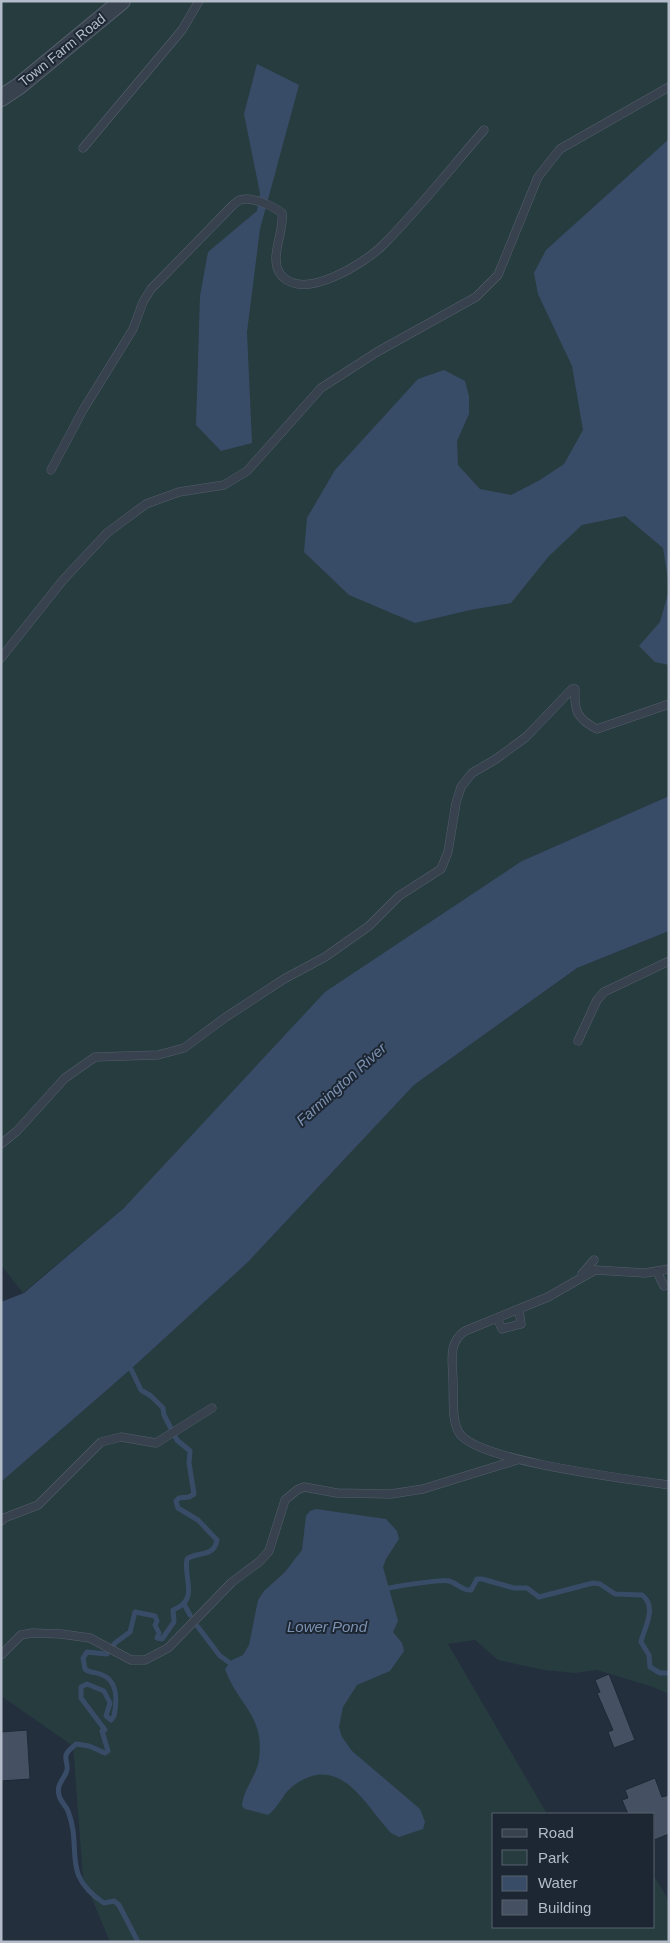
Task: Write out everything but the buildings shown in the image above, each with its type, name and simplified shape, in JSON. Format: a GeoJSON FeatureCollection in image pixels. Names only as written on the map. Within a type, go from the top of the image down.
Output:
{"type":"FeatureCollection","features":[{"type":"Feature","properties":{"kind":"street","name":"Town Farm Road"},"geometry":{"type":"LineString","coordinates":[[1,98],[19,86],[122,1]]}},
{"type":"Feature","properties":{"kind":"lane"},"geometry":{"type":"LineString","coordinates":[[83,148],[182,30],[199,1]]}},
{"type":"Feature","properties":{"kind":"lane"},"geometry":{"type":"LineString","coordinates":[[1,658],[63,580],[107,533],[146,504],[179,492],[224,485],[246,471],[321,388],[377,352],[476,296],[498,274],[538,177],[560,149],[669,87]]}},
{"type":"Feature","properties":{"kind":"lane"},"geometry":{"type":"LineString","coordinates":[[51,470],[83,410],[133,330],[143,302],[152,289],[231,207],[241,200],[254,201],[282,213],[284,222],[276,264],[281,275],[291,282],[307,284],[331,279],[382,246],[484,130]]}},
{"type":"Feature","properties":{"kind":"lane"},"geometry":{"type":"LineString","coordinates":[[1,1144],[17,1131],[65,1078],[95,1057],[158,1055],[184,1048],[226,1017],[284,979],[325,956],[369,926],[399,896],[441,869],[448,852],[456,802],[462,787],[472,773],[496,759],[526,737],[572,689],[575,689],[574,704],[582,722],[597,730],[669,704]]}},
{"type":"Feature","properties":{"kind":"lane"},"geometry":{"type":"LineString","coordinates":[[578,1041],[597,1000],[604,992],[669,961]]}},
{"type":"Feature","properties":{"kind":"lane"},"geometry":{"type":"LineString","coordinates":[[580,1277],[594,1260]]}},
{"type":"Feature","properties":{"kind":"lane"},"geometry":{"type":"LineString","coordinates":[[669,1270],[657,1272],[595,1270],[548,1297],[456,1337],[452,1350],[455,1419],[460,1434],[474,1445],[517,1460],[669,1485]]}},
{"type":"Feature","properties":{"kind":"lane"},"geometry":{"type":"LineString","coordinates":[[657,1272],[664,1286]]}},
{"type":"Feature","properties":{"kind":"lane"},"geometry":{"type":"LineString","coordinates":[[497,1318],[502,1329],[522,1324],[519,1309]]}},
{"type":"Feature","properties":{"kind":"lane"},"geometry":{"type":"LineString","coordinates":[[508,1314],[512,1326]]}},
{"type":"Feature","properties":{"kind":"lane"},"geometry":{"type":"LineString","coordinates":[[1,1521],[4,1518],[38,1505],[101,1442],[121,1437],[156,1443],[212,1408]]}},
{"type":"Feature","properties":{"kind":"lane"},"geometry":{"type":"LineString","coordinates":[[1,1655],[21,1635],[32,1633],[61,1634],[90,1638],[131,1660],[144,1660],[168,1648],[232,1582],[259,1562],[269,1551],[285,1500],[290,1494],[304,1487],[337,1493],[391,1494],[423,1489],[517,1460]]}},
{"type":"Feature","properties":{"kind":"green space"},"geometry":{"type":"Polygon","coordinates":[[[1,1],[669,1],[669,796],[522,861],[124,1208],[23,1293],[1,1265],[1,1]]]}},
{"type":"Feature","properties":{"kind":"green space"},"geometry":{"type":"Polygon","coordinates":[[[669,931],[669,1694],[653,1687],[597,1670],[575,1673],[544,1670],[498,1660],[475,1640],[448,1644],[546,1813],[492,1813],[492,1928],[655,1928],[655,1878],[669,1901],[669,1942],[110,1942],[83,1877],[73,1746],[1,1696],[1,1482],[131,1369],[248,1262],[414,1085],[577,968],[669,931]]]}},
{"type":"Feature","properties":{"kind":"water"},"geometry":{"type":"Polygon","coordinates":[[[257,64],[299,85],[260,229],[247,332],[252,443],[221,451],[196,425],[200,296],[208,252],[257,211],[260,193],[244,114],[257,64]]]}},
{"type":"Feature","properties":{"kind":"water"},"geometry":{"type":"Polygon","coordinates":[[[669,139],[669,586],[663,548],[625,516],[582,525],[549,556],[511,603],[470,610],[415,623],[349,595],[304,552],[307,518],[335,470],[418,379],[444,370],[465,381],[469,396],[469,414],[457,441],[458,465],[480,489],[511,495],[540,480],[564,464],[583,430],[572,366],[538,294],[534,273],[546,250],[669,139]]]}},
{"type":"Feature","properties":{"kind":"water"},"geometry":{"type":"Polygon","coordinates":[[[669,590],[669,665],[655,662],[639,646],[660,622],[669,590]]]}},
{"type":"Feature","properties":{"kind":"water","name":"Farmington River"},"geometry":{"type":"Polygon","coordinates":[[[669,796],[669,931],[577,968],[414,1085],[248,1262],[131,1369],[1,1482],[1,1302],[24,1293],[124,1208],[325,992],[522,861],[669,796]]]}},
{"type":"Feature","properties":{"kind":"water","name":"Lower Pond"},"geometry":{"type":"Polygon","coordinates":[[[316,1509],[386,1519],[397,1531],[399,1539],[383,1567],[398,1621],[393,1632],[402,1643],[404,1651],[390,1671],[357,1685],[343,1707],[339,1727],[342,1737],[352,1751],[420,1809],[425,1822],[423,1829],[399,1837],[391,1833],[361,1796],[349,1785],[338,1778],[324,1774],[310,1777],[293,1786],[268,1815],[245,1809],[242,1806],[245,1794],[258,1765],[260,1744],[254,1720],[236,1692],[225,1669],[232,1660],[243,1655],[249,1645],[258,1600],[264,1591],[285,1572],[302,1550],[306,1516],[310,1511],[316,1509]]]}},
{"type":"Feature","properties":{"kind":"waterway"},"geometry":{"type":"LineString","coordinates":[[125,1367],[131,1369],[141,1390],[151,1396],[163,1408],[164,1415],[177,1440],[190,1451],[189,1463],[194,1494],[189,1497],[179,1498],[176,1501],[178,1508],[198,1520],[217,1540],[215,1546],[209,1552],[187,1559],[188,1594],[181,1606],[173,1610],[174,1622],[162,1639],[157,1638],[159,1633],[155,1625],[157,1621],[155,1616],[135,1612],[130,1632],[115,1643],[107,1654],[87,1652],[83,1658],[85,1669],[106,1677],[114,1686],[115,1710],[111,1720],[106,1716],[110,1703],[104,1691],[87,1684],[81,1687],[81,1698],[105,1730],[102,1731],[108,1751],[105,1753],[89,1746],[76,1744],[66,1755],[67,1770],[58,1791],[68,1811],[72,1825],[75,1861],[82,1882],[90,1892],[104,1903],[114,1901],[119,1905],[138,1942]]}},
{"type":"Feature","properties":{"kind":"waterway"},"geometry":{"type":"LineString","coordinates":[[383,1590],[444,1581],[449,1581],[471,1590],[477,1579],[482,1579],[514,1588],[527,1588],[539,1597],[593,1583],[600,1584],[615,1594],[642,1595],[647,1600],[650,1611],[641,1642],[649,1655],[650,1667],[660,1673],[669,1673]]}},
{"type":"Feature","properties":{"kind":"waterway"},"geometry":{"type":"LineString","coordinates":[[184,1604],[190,1615]]}},
{"type":"Feature","properties":{"kind":"waterway"},"geometry":{"type":"LineString","coordinates":[[198,1627],[220,1656],[233,1665]]}}]}
